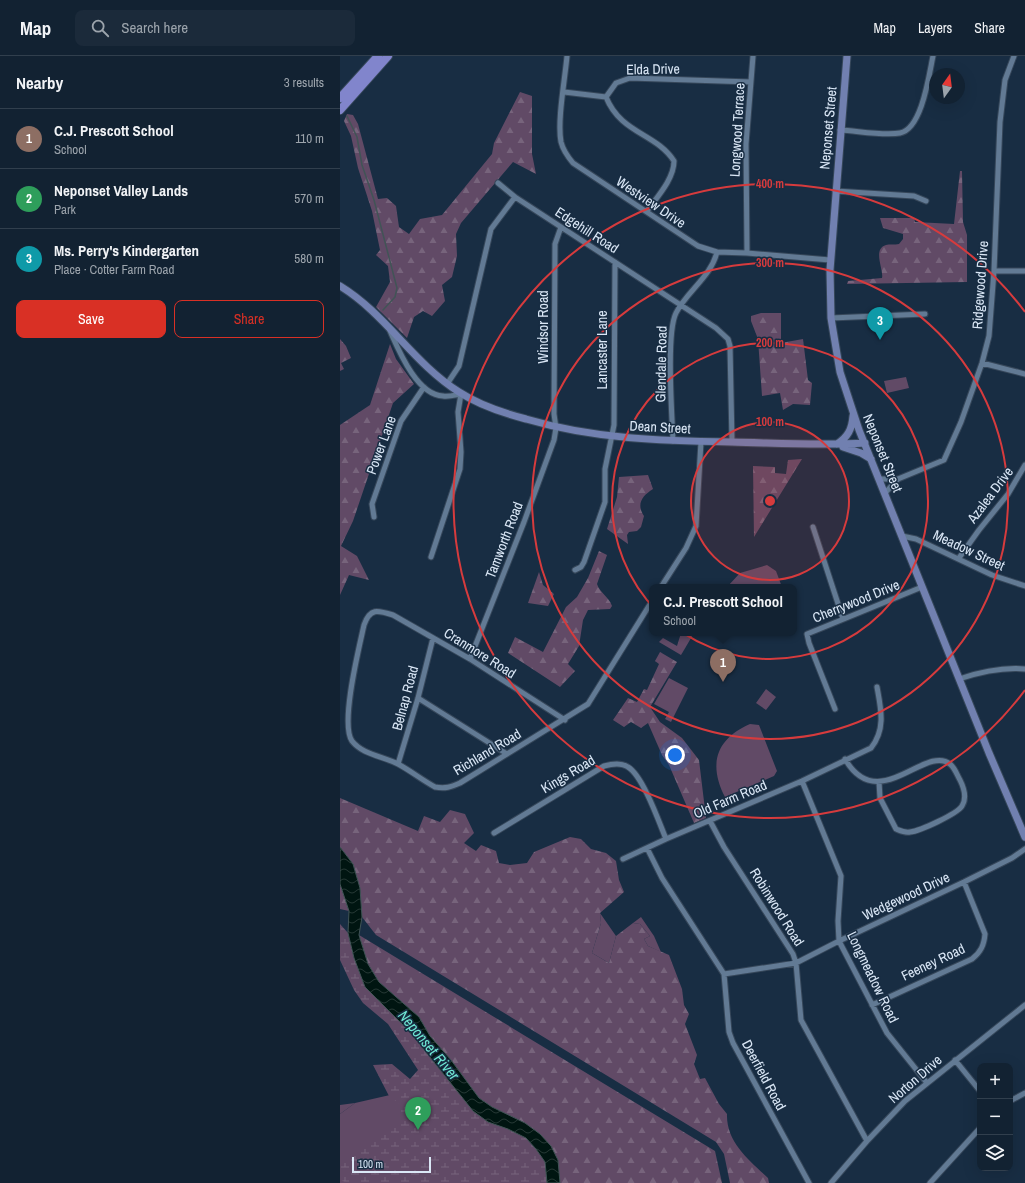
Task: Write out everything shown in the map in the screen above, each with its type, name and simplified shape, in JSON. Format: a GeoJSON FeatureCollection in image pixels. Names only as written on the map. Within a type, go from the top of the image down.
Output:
{"type":"FeatureCollection","features":[{"type":"Feature","properties":{"kind":"main road"},"geometry":{"type":"LineString","coordinates":[[340,98],[378,56]]}},
{"type":"Feature","properties":{"kind":"main road"},"geometry":{"type":"LineString","coordinates":[[340,110],[388,56]]}},
{"type":"Feature","properties":{"kind":"main road","name":"Neponset Street"},"geometry":{"type":"LineString","coordinates":[[847,56],[830,260],[831,318],[840,372],[853,414],[959,679],[1025,837]]}},
{"type":"Feature","properties":{"kind":"main road","name":"Dean Street"},"geometry":{"type":"LineString","coordinates":[[340,286],[366,305],[427,368],[461,394],[488,407],[556,428],[612,437],[673,441],[835,445],[865,443]]}},
{"type":"Feature","properties":{"kind":"main road"},"geometry":{"type":"LineString","coordinates":[[835,445],[845,439],[849,433],[853,414]]}},
{"type":"Feature","properties":{"kind":"main road"},"geometry":{"type":"LineString","coordinates":[[835,445],[861,453],[871,459]]}},
{"type":"Feature","properties":{"kind":"street","name":"Westview Drive"},"geometry":{"type":"LineString","coordinates":[[566,56],[560,130],[562,143],[569,158],[617,193],[689,241],[717,252],[830,260]]}},
{"type":"Feature","properties":{"kind":"street","name":"Longwood Terrace"},"geometry":{"type":"LineString","coordinates":[[747,253],[746,144],[753,56]]}},
{"type":"Feature","properties":{"kind":"street"},"geometry":{"type":"LineString","coordinates":[[840,130],[901,133],[909,128],[915,122],[919,112],[933,56]]}},
{"type":"Feature","properties":{"kind":"street","name":"Ridgewood Drive"},"geometry":{"type":"LineString","coordinates":[[879,479],[898,479],[944,460],[961,422],[982,363],[990,324],[994,271],[1000,114],[1005,80],[1014,56]]}},
{"type":"Feature","properties":{"kind":"street","name":"Elda Drive"},"geometry":{"type":"LineString","coordinates":[[606,97],[616,83],[630,78],[751,82]]}},
{"type":"Feature","properties":{"kind":"street"},"geometry":{"type":"LineString","coordinates":[[564,92],[606,97],[611,109],[619,119],[663,149],[674,161],[674,169],[671,176],[647,212]]}},
{"type":"Feature","properties":{"kind":"street","name":"Edgehill Road"},"geometry":{"type":"LineString","coordinates":[[498,183],[561,227],[680,306],[716,328],[728,339],[730,346],[732,442]]}},
{"type":"Feature","properties":{"kind":"street"},"geometry":{"type":"LineString","coordinates":[[835,191],[914,196],[926,202]]}},
{"type":"Feature","properties":{"kind":"street"},"geometry":{"type":"LineString","coordinates":[[447,384],[459,366],[491,230],[516,197]]}},
{"type":"Feature","properties":{"kind":"street","name":"Windsor Road"},"geometry":{"type":"LineString","coordinates":[[556,428],[554,414],[555,244],[561,227]]}},
{"type":"Feature","properties":{"kind":"street","name":"Glendale Road"},"geometry":{"type":"LineString","coordinates":[[673,441],[671,344],[673,320],[680,306],[715,262],[717,252]]}},
{"type":"Feature","properties":{"kind":"street","name":"Lancaster Lane"},"geometry":{"type":"LineString","coordinates":[[575,570],[581,567],[584,562],[605,502],[605,469],[614,425],[615,262]]}},
{"type":"Feature","properties":{"kind":"street"},"geometry":{"type":"LineString","coordinates":[[994,271],[1025,271]]}},
{"type":"Feature","properties":{"kind":"street"},"geometry":{"type":"LineString","coordinates":[[831,318],[925,314]]}},
{"type":"Feature","properties":{"kind":"street","name":"Dean Street"},"geometry":{"type":"LineString","coordinates":[[390,330],[402,359],[424,387],[442,396],[461,394]]}},
{"type":"Feature","properties":{"kind":"street"},"geometry":{"type":"LineString","coordinates":[[982,363],[1025,374]]}},
{"type":"Feature","properties":{"kind":"street","name":"Power Lane"},"geometry":{"type":"LineString","coordinates":[[374,517],[372,504],[402,421],[424,387]]}},
{"type":"Feature","properties":{"kind":"street"},"geometry":{"type":"LineString","coordinates":[[431,557],[460,469],[458,412],[461,394]]}},
{"type":"Feature","properties":{"kind":"street","name":"Tamworth Road"},"geometry":{"type":"LineString","coordinates":[[470,660],[544,471],[554,440],[556,428]]}},
{"type":"Feature","properties":{"kind":"street"},"geometry":{"type":"LineString","coordinates":[[663,584],[686,548],[696,526],[701,442]]}},
{"type":"Feature","properties":{"kind":"street","name":"Azalea Drive"},"geometry":{"type":"LineString","coordinates":[[959,558],[1008,494],[1025,466]]}},
{"type":"Feature","properties":{"kind":"street","name":"Ridgewood Drive"},"geometry":{"type":"LineString","coordinates":[[885,493],[898,479]]}},
{"type":"Feature","properties":{"kind":"street"},"geometry":{"type":"LineString","coordinates":[[813,527],[843,619]]}},
{"type":"Feature","properties":{"kind":"street","name":"Meadow Street"},"geometry":{"type":"LineString","coordinates":[[902,536],[916,539],[959,558],[992,575],[1025,586]]}},
{"type":"Feature","properties":{"kind":"street","name":"Cherrywood Drive"},"geometry":{"type":"LineString","coordinates":[[835,709],[806,637],[807,634],[922,587]]}},
{"type":"Feature","properties":{"kind":"street","name":"Richland Road"},"geometry":{"type":"LineString","coordinates":[[380,611],[373,612],[368,616],[364,625],[345,723],[350,740],[361,749],[398,764],[434,787],[450,788],[565,720],[588,704],[649,606]]}},
{"type":"Feature","properties":{"kind":"street","name":"Cranmore Road"},"geometry":{"type":"LineString","coordinates":[[380,611],[393,615],[433,638],[565,720]]}},
{"type":"Feature","properties":{"kind":"street","name":"Belnap Road"},"geometry":{"type":"LineString","coordinates":[[398,764],[418,698],[433,638]]}},
{"type":"Feature","properties":{"kind":"street"},"geometry":{"type":"LineString","coordinates":[[959,679],[977,673],[1005,670],[1025,670]]}},
{"type":"Feature","properties":{"kind":"street","name":"Old Farm Road"},"geometry":{"type":"LineString","coordinates":[[623,859],[802,781],[845,759],[871,748],[877,741],[882,720],[877,687]]}},
{"type":"Feature","properties":{"kind":"street"},"geometry":{"type":"LineString","coordinates":[[418,698],[507,754]]}},
{"type":"Feature","properties":{"kind":"street"},"geometry":{"type":"LineString","coordinates":[[845,759],[856,774],[879,782],[891,780],[933,761],[942,761],[952,766],[960,780],[965,795],[964,802],[961,807],[952,814],[913,832],[900,831],[896,829],[880,798],[879,782]]}},
{"type":"Feature","properties":{"kind":"street","name":"Kings Road"},"geometry":{"type":"LineString","coordinates":[[494,833],[604,766],[611,764],[623,765],[635,773],[666,839]]}},
{"type":"Feature","properties":{"kind":"street","name":"Longmeadow Road"},"geometry":{"type":"LineString","coordinates":[[802,781],[841,876],[838,921],[839,941],[887,1033],[927,1083]]}},
{"type":"Feature","properties":{"kind":"street","name":"Robinwood Road"},"geometry":{"type":"LineString","coordinates":[[710,821],[724,846],[793,954],[796,963],[801,1020],[867,1141]]}},
{"type":"Feature","properties":{"kind":"street","name":"Deerfield Road"},"geometry":{"type":"LineString","coordinates":[[647,848],[662,878],[724,974],[730,1032],[733,1043],[809,1183]]}},
{"type":"Feature","properties":{"kind":"street","name":"Wedgewood Drive"},"geometry":{"type":"LineString","coordinates":[[724,974],[796,963],[964,882],[1012,858],[1025,849]]}},
{"type":"Feature","properties":{"kind":"street","name":"Feeney Road"},"geometry":{"type":"LineString","coordinates":[[872,1005],[972,959],[980,952],[985,934],[964,882]]}},
{"type":"Feature","properties":{"kind":"street","name":"Norton Drive"},"geometry":{"type":"LineString","coordinates":[[831,1183],[867,1141],[905,1101],[1025,1005]]}},
{"type":"Feature","properties":{"kind":"street"},"geometry":{"type":"LineString","coordinates":[[955,1060],[977,1087]]}},
{"type":"Feature","properties":{"kind":"street"},"geometry":{"type":"LineString","coordinates":[[1013,1099],[1025,1093]]}},
{"type":"Feature","properties":{"kind":"street"},"geometry":{"type":"LineString","coordinates":[[930,1183],[977,1131]]}},
{"type":"Feature","properties":{"kind":"green space"},"geometry":{"type":"Polygon","coordinates":[[[520,92],[532,96],[532,154],[536,174],[513,162],[461,223],[456,234],[457,256],[452,277],[442,285],[445,301],[432,316],[423,311],[414,317],[407,338],[376,307],[390,282],[388,266],[376,255],[380,250],[372,211],[358,168],[351,136],[344,121],[347,114],[353,115],[358,124],[378,199],[387,198],[396,206],[399,227],[409,234],[420,219],[442,215],[492,154],[494,143],[520,92]]]}},
{"type":"Feature","properties":{"kind":"green space"},"geometry":{"type":"Polygon","coordinates":[[[960,171],[962,171],[963,222],[967,235],[967,282],[847,284],[848,281],[882,278],[879,255],[882,247],[886,245],[899,244],[903,239],[903,234],[883,228],[880,218],[914,218],[915,222],[954,224],[960,171]]]}},
{"type":"Feature","properties":{"kind":"green space"},"geometry":{"type":"Polygon","coordinates":[[[761,313],[781,313],[781,343],[803,339],[808,380],[812,383],[810,405],[793,404],[783,410],[780,393],[762,396],[758,339],[751,321],[751,316],[761,313]]]}},
{"type":"Feature","properties":{"kind":"green space"},"geometry":{"type":"Polygon","coordinates":[[[340,339],[346,346],[351,358],[341,363],[344,369],[340,371],[340,339]]]}},
{"type":"Feature","properties":{"kind":"green space"},"geometry":{"type":"Polygon","coordinates":[[[390,344],[396,359],[414,384],[393,403],[353,521],[341,546],[357,556],[369,580],[349,575],[340,595],[340,425],[370,405],[390,344]]]}},
{"type":"Feature","properties":{"kind":"green space"},"geometry":{"type":"Polygon","coordinates":[[[906,377],[909,388],[887,393],[884,381],[906,377]]]}},
{"type":"Feature","properties":{"kind":"green space"},"geometry":{"type":"Polygon","coordinates":[[[802,459],[754,537],[753,466],[775,467],[775,473],[786,474],[788,460],[802,459]]]}},
{"type":"Feature","properties":{"kind":"green space"},"geometry":{"type":"Polygon","coordinates":[[[648,475],[653,489],[643,497],[641,501],[640,508],[644,516],[641,527],[637,531],[629,532],[627,535],[628,544],[607,529],[617,497],[619,477],[648,475]]]}},
{"type":"Feature","properties":{"kind":"green space"},"geometry":{"type":"Polygon","coordinates":[[[599,551],[607,555],[597,584],[612,606],[610,609],[588,610],[583,620],[579,646],[568,664],[575,671],[560,687],[508,653],[515,637],[543,652],[566,607],[577,597],[588,578],[599,551]]]}},
{"type":"Feature","properties":{"kind":"green space"},"geometry":{"type":"Polygon","coordinates":[[[767,565],[776,571],[781,584],[730,584],[740,573],[767,565]]]}},
{"type":"Feature","properties":{"kind":"green space"},"geometry":{"type":"Polygon","coordinates":[[[539,572],[543,585],[554,594],[548,606],[528,603],[539,572]]]}},
{"type":"Feature","properties":{"kind":"green space"},"geometry":{"type":"Polygon","coordinates":[[[680,636],[692,636],[681,655],[659,642],[663,638],[677,646],[680,636]]]}},
{"type":"Feature","properties":{"kind":"green space"},"geometry":{"type":"Polygon","coordinates":[[[660,652],[677,662],[650,707],[660,722],[682,738],[699,760],[706,818],[694,823],[669,765],[662,755],[648,723],[641,728],[631,722],[624,727],[613,720],[628,698],[637,702],[644,689],[647,690],[659,664],[655,661],[660,652]]]}},
{"type":"Feature","properties":{"kind":"green space"},"geometry":{"type":"Polygon","coordinates":[[[669,678],[688,688],[671,722],[665,719],[669,712],[654,704],[669,678]]]}},
{"type":"Feature","properties":{"kind":"green space"},"geometry":{"type":"Polygon","coordinates":[[[766,689],[776,697],[766,710],[756,703],[766,689]]]}},
{"type":"Feature","properties":{"kind":"green space"},"geometry":{"type":"Polygon","coordinates":[[[750,724],[759,725],[777,771],[774,776],[725,797],[717,774],[716,763],[718,754],[729,737],[738,730],[750,724]]]}},
{"type":"Feature","properties":{"kind":"green space"},"geometry":{"type":"Polygon","coordinates":[[[340,798],[418,831],[424,816],[440,822],[450,810],[465,814],[474,833],[464,843],[476,851],[481,845],[496,851],[499,863],[510,865],[527,863],[534,852],[570,837],[581,839],[591,849],[606,853],[616,861],[619,880],[624,892],[600,913],[601,923],[592,953],[609,963],[616,936],[633,923],[640,924],[650,936],[644,939],[648,946],[669,955],[682,989],[684,1005],[689,1014],[685,1024],[697,1055],[694,1064],[700,1079],[705,1078],[719,1104],[727,1114],[730,1133],[740,1150],[768,1178],[769,1183],[730,1183],[724,1154],[716,1142],[376,935],[362,917],[360,888],[353,864],[340,847],[340,798]]]}},
{"type":"Feature","properties":{"kind":"green space"},"geometry":{"type":"Polygon","coordinates":[[[340,884],[349,911],[340,909],[340,884]]]}},
{"type":"Feature","properties":{"kind":"green space"},"geometry":{"type":"Polygon","coordinates":[[[600,913],[616,936],[609,963],[592,953],[601,923],[600,913]]]}},
{"type":"Feature","properties":{"kind":"green space"},"geometry":{"type":"Polygon","coordinates":[[[641,917],[654,936],[661,952],[648,946],[644,939],[650,936],[640,924],[633,923],[641,917]]]}},
{"type":"Feature","properties":{"kind":"green space"},"geometry":{"type":"Polygon","coordinates":[[[340,924],[348,933],[354,958],[389,1009],[442,1070],[508,1129],[526,1138],[536,1149],[545,1162],[547,1183],[346,1183],[340,1179],[340,1164],[383,1130],[400,1120],[400,1104],[389,1096],[373,1065],[392,1064],[410,1079],[418,1070],[388,1024],[363,1003],[354,990],[340,960],[340,924]]]}},
{"type":"Feature","properties":{"kind":"green space"},"geometry":{"type":"Polygon","coordinates":[[[359,935],[715,1151],[722,1183],[560,1183],[560,1177],[525,1123],[492,1107],[479,1098],[451,1060],[430,1036],[419,1017],[379,982],[368,964],[359,935]]]}},
{"type":"Feature","properties":{"kind":"green space"},"geometry":{"type":"Polygon","coordinates":[[[438,1084],[533,1183],[340,1183],[340,1114],[355,1103],[438,1084]]]}},
{"type":"Feature","properties":{"kind":"green space"},"geometry":{"type":"Polygon","coordinates":[[[355,1103],[340,1114],[340,1105],[355,1103]]]}},
{"type":"Feature","properties":{"kind":"water","name":"Neponset River"},"geometry":{"type":"Polygon","coordinates":[[[340,847],[353,864],[360,888],[362,917],[359,935],[368,964],[379,982],[419,1017],[430,1036],[451,1060],[479,1098],[492,1107],[525,1123],[540,1134],[551,1146],[558,1160],[560,1183],[547,1183],[545,1162],[526,1138],[508,1129],[488,1122],[473,1111],[409,1031],[365,987],[354,958],[348,933],[349,911],[340,884],[340,847]]]}},
{"type":"Feature","properties":{"kind":"waterway"},"geometry":{"type":"LineString","coordinates":[[347,116],[357,137],[362,165],[374,200],[397,288],[395,297],[383,310]]}},
{"type":"Feature","properties":{"kind":"place","name":"Ms. Perry's Kindergarten"},"geometry":{"type":"Point","coordinates":[880,340]}},
{"type":"Feature","properties":{"kind":"place","name":"C.J. Prescott School"},"geometry":{"type":"Point","coordinates":[723,682]}},
{"type":"Feature","properties":{"kind":"place","name":"Neponset Valley Lands"},"geometry":{"type":"Point","coordinates":[418,1130]}}]}
